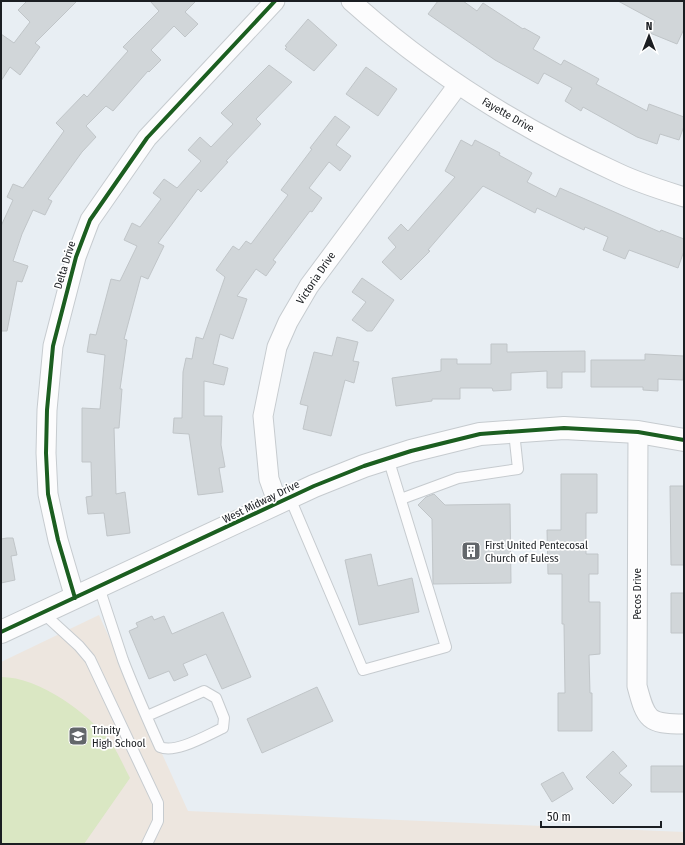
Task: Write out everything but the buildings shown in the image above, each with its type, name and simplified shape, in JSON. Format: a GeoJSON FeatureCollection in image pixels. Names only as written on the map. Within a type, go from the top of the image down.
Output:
{"type":"FeatureCollection","features":[{"type":"Feature","properties":{"kind":"street","name":"Delta Drive"},"geometry":{"type":"LineString","coordinates":[[75,598],[58,540],[48,494],[46,453],[47,410],[53,346],[76,257],[90,220],[147,138],[275,1]]}},
{"type":"Feature","properties":{"kind":"street","name":"Fayette Drive"},"geometry":{"type":"LineString","coordinates":[[351,1],[390,36],[458,86],[525,127],[619,174],[684,198]]}},
{"type":"Feature","properties":{"kind":"street","name":"Victoria Drive"},"geometry":{"type":"LineString","coordinates":[[284,501],[269,479],[263,416],[277,347],[288,322],[309,286],[458,86]]}},
{"type":"Feature","properties":{"kind":"street","name":"West Midway Drive"},"geometry":{"type":"LineString","coordinates":[[1,632],[284,501],[364,466],[388,458],[480,434],[564,428],[638,432],[684,440]]}},
{"type":"Feature","properties":{"kind":"street","name":"Pecos Drive"},"geometry":{"type":"LineString","coordinates":[[638,432],[637,686],[644,711],[656,722],[684,724]]}},
{"type":"Feature","properties":{"kind":"lane"},"geometry":{"type":"LineString","coordinates":[[401,499],[458,478],[518,469],[514,432]]}},
{"type":"Feature","properties":{"kind":"lane"},"geometry":{"type":"LineString","coordinates":[[284,501],[363,670],[446,647],[388,458]]}},
{"type":"Feature","properties":{"kind":"lane"},"geometry":{"type":"LineString","coordinates":[[100,587],[123,660],[146,716],[160,747],[166,750],[179,747],[223,728],[224,718],[216,698],[204,691],[146,716]]}},
{"type":"Feature","properties":{"kind":"lane"},"geometry":{"type":"LineString","coordinates":[[43,613],[79,646],[90,660],[158,804],[158,821],[147,844]]}},
{"type":"Feature","properties":{"kind":"shaded area","name":"Trinity High School"},"geometry":{"type":"Polygon","coordinates":[[[99,615],[188,811],[684,832],[684,844],[1,844],[1,662],[99,615]]]}},
{"type":"Feature","properties":{"kind":"green space"},"geometry":{"type":"Polygon","coordinates":[[[1,677],[31,683],[47,690],[77,709],[102,732],[111,743],[130,778],[84,844],[1,844],[1,677]]]}},
{"type":"Feature","properties":{"kind":"cycle path"},"geometry":{"type":"LineString","coordinates":[[75,598],[58,540],[48,494],[46,453],[47,410],[53,346],[76,257],[90,220],[147,138],[275,1]]}},
{"type":"Feature","properties":{"kind":"cycle path"},"geometry":{"type":"LineString","coordinates":[[1,632],[314,486],[364,466],[411,451],[480,434],[564,428],[638,432],[684,440]]}},
{"type":"Feature","properties":{"kind":"place","name":"First United Pentecosal Church of Euless"},"geometry":{"type":"Point","coordinates":[471,551]}},
{"type":"Feature","properties":{"kind":"place","name":"Trinity High School"},"geometry":{"type":"Point","coordinates":[78,736]}}]}
